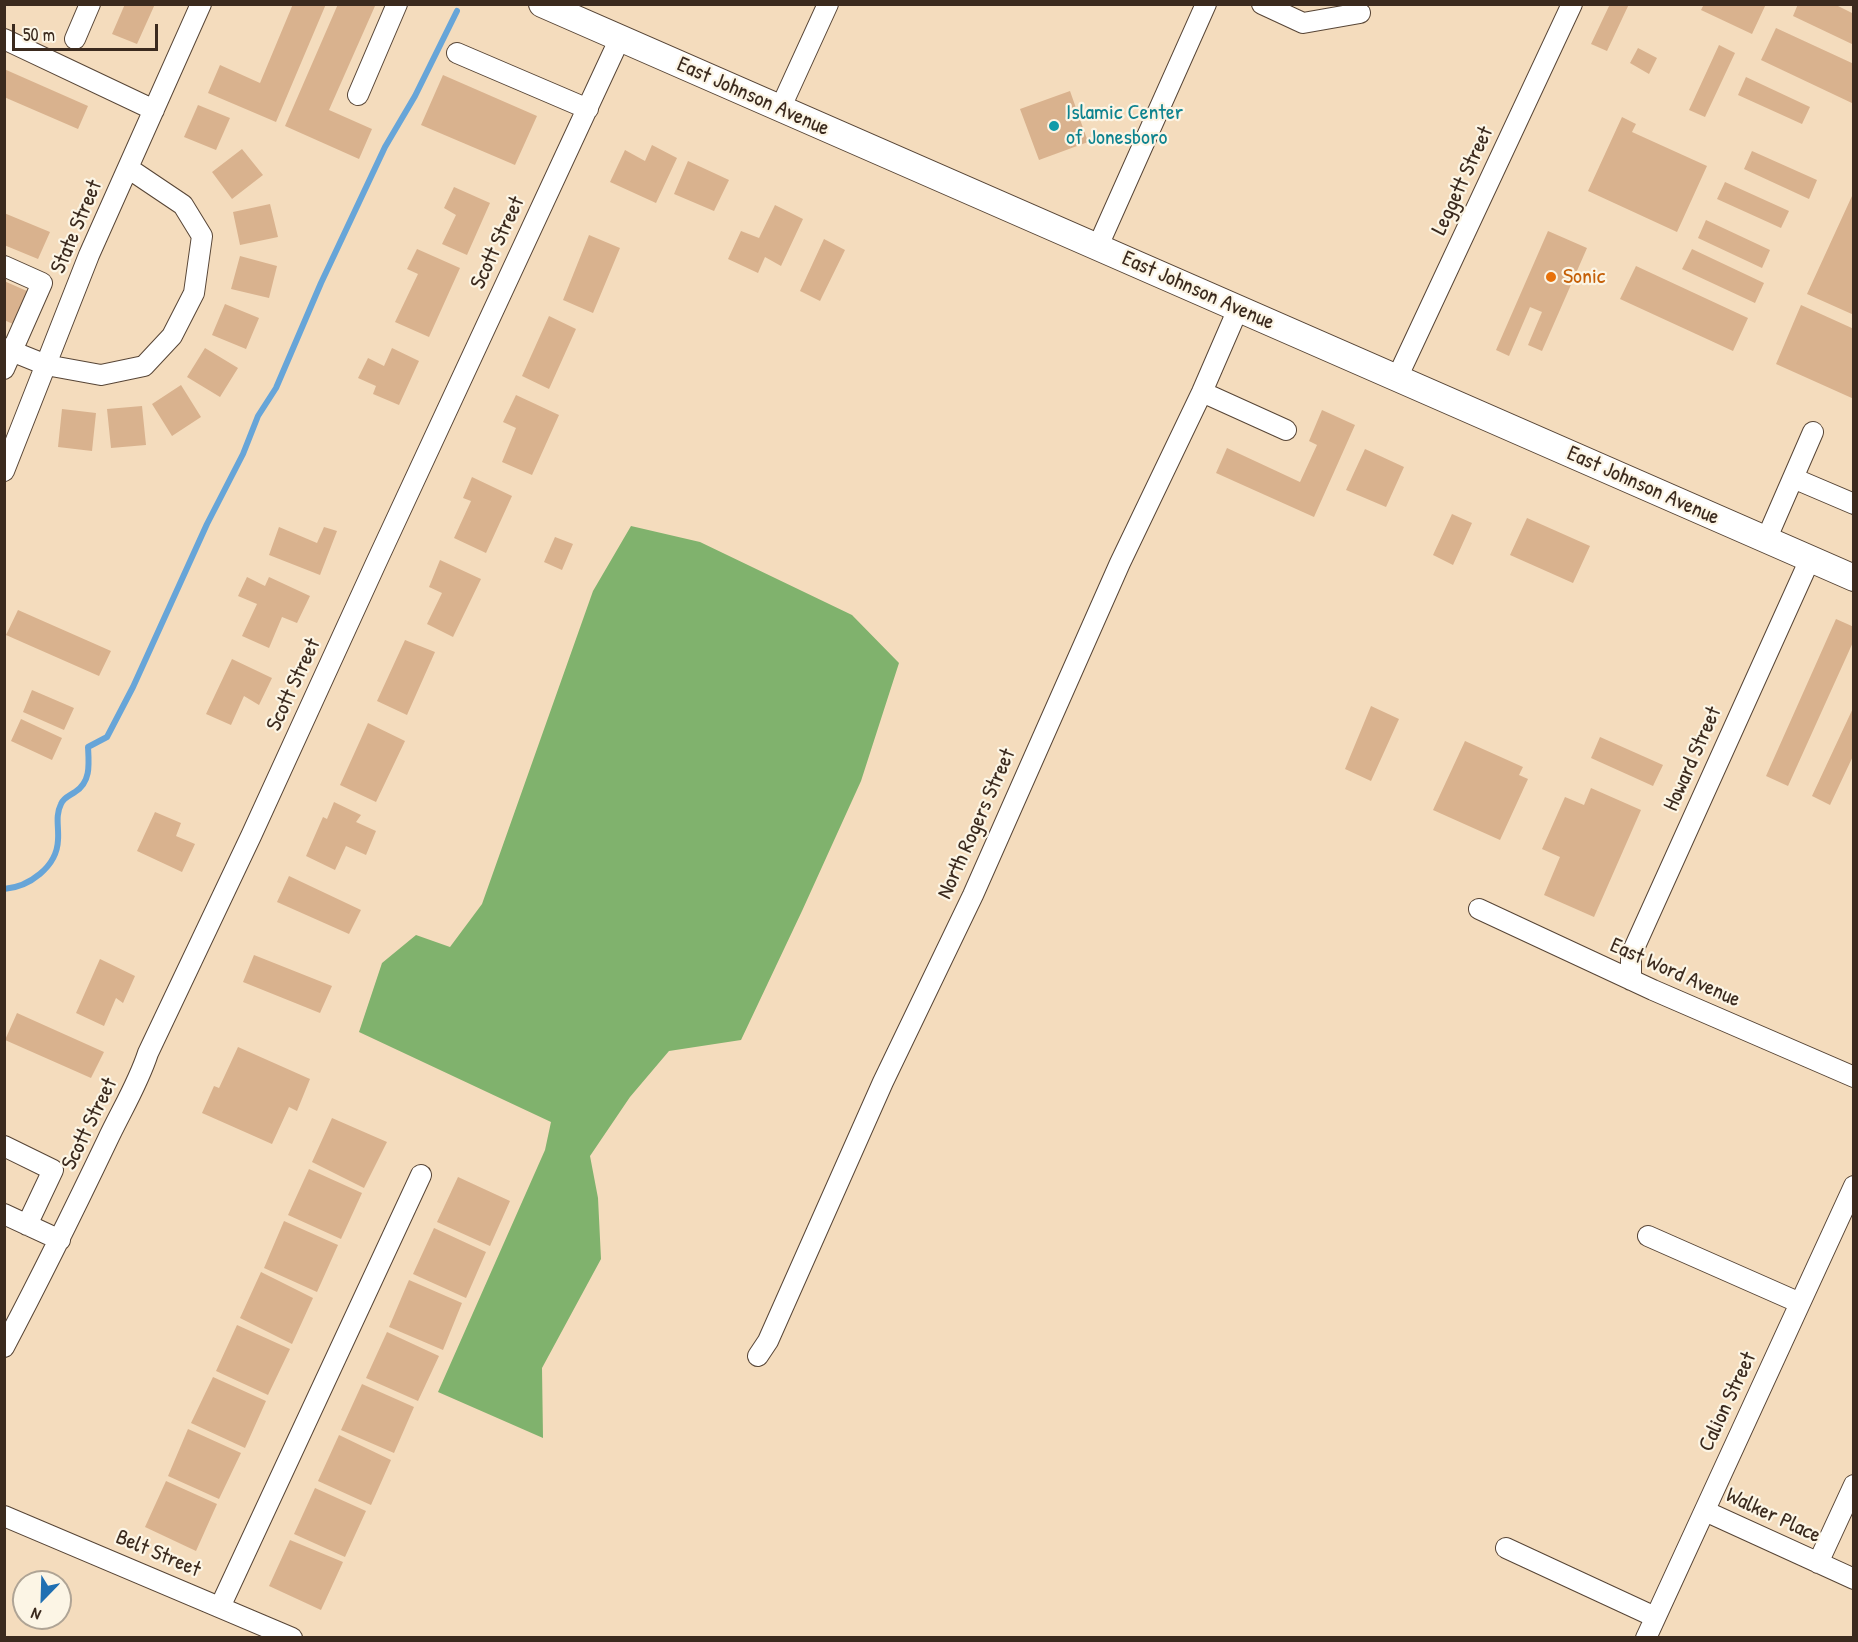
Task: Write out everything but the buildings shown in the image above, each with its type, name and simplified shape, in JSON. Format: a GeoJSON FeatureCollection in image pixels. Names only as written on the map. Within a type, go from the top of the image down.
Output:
{"type":"FeatureCollection","features":[{"type":"Feature","properties":{"kind":"main road","name":"East Johnson Avenue"},"geometry":{"type":"LineString","coordinates":[[542,4],[1854,578]]}},
{"type":"Feature","properties":{"kind":"street"},"geometry":{"type":"LineString","coordinates":[[75,39],[90,4]]}},
{"type":"Feature","properties":{"kind":"street","name":"State Street"},"geometry":{"type":"LineString","coordinates":[[4,471],[89,255],[201,4]]}},
{"type":"Feature","properties":{"kind":"street"},"geometry":{"type":"LineString","coordinates":[[358,95],[397,4]]}},
{"type":"Feature","properties":{"kind":"street"},"geometry":{"type":"LineString","coordinates":[[780,109],[828,4]]}},
{"type":"Feature","properties":{"kind":"street"},"geometry":{"type":"LineString","coordinates":[[1098,246],[1206,4]]}},
{"type":"Feature","properties":{"kind":"street"},"geometry":{"type":"LineString","coordinates":[[1263,4],[1303,23],[1360,13]]}},
{"type":"Feature","properties":{"kind":"street","name":"Leggett Street"},"geometry":{"type":"LineString","coordinates":[[1397,378],[1572,4]]}},
{"type":"Feature","properties":{"kind":"street","name":"Scott Street"},"geometry":{"type":"LineString","coordinates":[[4,1347],[60,1240],[122,1109],[140,1078],[148,1053],[251,836],[620,38]]}},
{"type":"Feature","properties":{"kind":"street"},"geometry":{"type":"LineString","coordinates":[[4,39],[154,110]]}},
{"type":"Feature","properties":{"kind":"street"},"geometry":{"type":"LineString","coordinates":[[457,53],[588,109]]}},
{"type":"Feature","properties":{"kind":"street"},"geometry":{"type":"LineString","coordinates":[[8,349],[46,365],[101,375],[144,366],[172,336],[194,293],[202,236],[183,205],[128,168]]}},
{"type":"Feature","properties":{"kind":"street"},"geometry":{"type":"LineString","coordinates":[[4,266],[42,283],[8,349],[4,369]]}},
{"type":"Feature","properties":{"kind":"street","name":"North Rogers Street"},"geometry":{"type":"LineString","coordinates":[[758,1356],[768,1341],[883,1082],[973,895],[1115,574],[1202,392],[1238,309]]}},
{"type":"Feature","properties":{"kind":"street"},"geometry":{"type":"LineString","coordinates":[[1202,392],[1286,430]]}},
{"type":"Feature","properties":{"kind":"street"},"geometry":{"type":"LineString","coordinates":[[1766,540],[1813,432]]}},
{"type":"Feature","properties":{"kind":"street"},"geometry":{"type":"LineString","coordinates":[[1793,478],[1854,504]]}},
{"type":"Feature","properties":{"kind":"street","name":"Howard Street"},"geometry":{"type":"LineString","coordinates":[[1631,980],[1631,955],[1810,559]]}},
{"type":"Feature","properties":{"kind":"street","name":"East Word Avenue"},"geometry":{"type":"LineString","coordinates":[[1479,909],[1631,980],[1854,1077]]}},
{"type":"Feature","properties":{"kind":"street"},"geometry":{"type":"LineString","coordinates":[[4,1146],[53,1170],[27,1225]]}},
{"type":"Feature","properties":{"kind":"street"},"geometry":{"type":"LineString","coordinates":[[220,1607],[421,1175]]}},
{"type":"Feature","properties":{"kind":"street","name":"Calion Street"},"geometry":{"type":"LineString","coordinates":[[1646,1638],[1854,1186]]}},
{"type":"Feature","properties":{"kind":"street"},"geometry":{"type":"LineString","coordinates":[[4,1214],[60,1240]]}},
{"type":"Feature","properties":{"kind":"street"},"geometry":{"type":"LineString","coordinates":[[1647,1236],[1800,1303]]}},
{"type":"Feature","properties":{"kind":"street"},"geometry":{"type":"LineString","coordinates":[[1818,1563],[1854,1485]]}},
{"type":"Feature","properties":{"kind":"street","name":"Walker Place"},"geometry":{"type":"LineString","coordinates":[[1705,1511],[1854,1579]]}},
{"type":"Feature","properties":{"kind":"street","name":"Belt Street"},"geometry":{"type":"LineString","coordinates":[[4,1516],[292,1638]]}},
{"type":"Feature","properties":{"kind":"street"},"geometry":{"type":"LineString","coordinates":[[1506,1548],[1655,1617]]}},
{"type":"Feature","properties":{"kind":"green space"},"geometry":{"type":"Polygon","coordinates":[[[631,526],[700,542],[852,615],[899,663],[861,781],[741,1040],[669,1051],[630,1097],[590,1156],[598,1198],[601,1259],[542,1368],[543,1438],[438,1392],[545,1150],[551,1122],[359,1032],[382,963],[416,935],[450,947],[482,904],[593,591],[631,526]]]}},
{"type":"Feature","properties":{"kind":"waterway"},"geometry":{"type":"LineString","coordinates":[[4,889],[32,880],[53,859],[58,840],[59,808],[63,800],[84,783],[89,766],[88,747],[107,737],[133,687],[207,524],[243,454],[258,416],[276,388],[321,283],[385,147],[415,96],[457,11]]}},
{"type":"Feature","properties":{"kind":"place","name":"Islamic Center of Jonesboro"},"geometry":{"type":"Point","coordinates":[1054,126]}},
{"type":"Feature","properties":{"kind":"place","name":"Sonic"},"geometry":{"type":"Point","coordinates":[1551,277]}}]}
